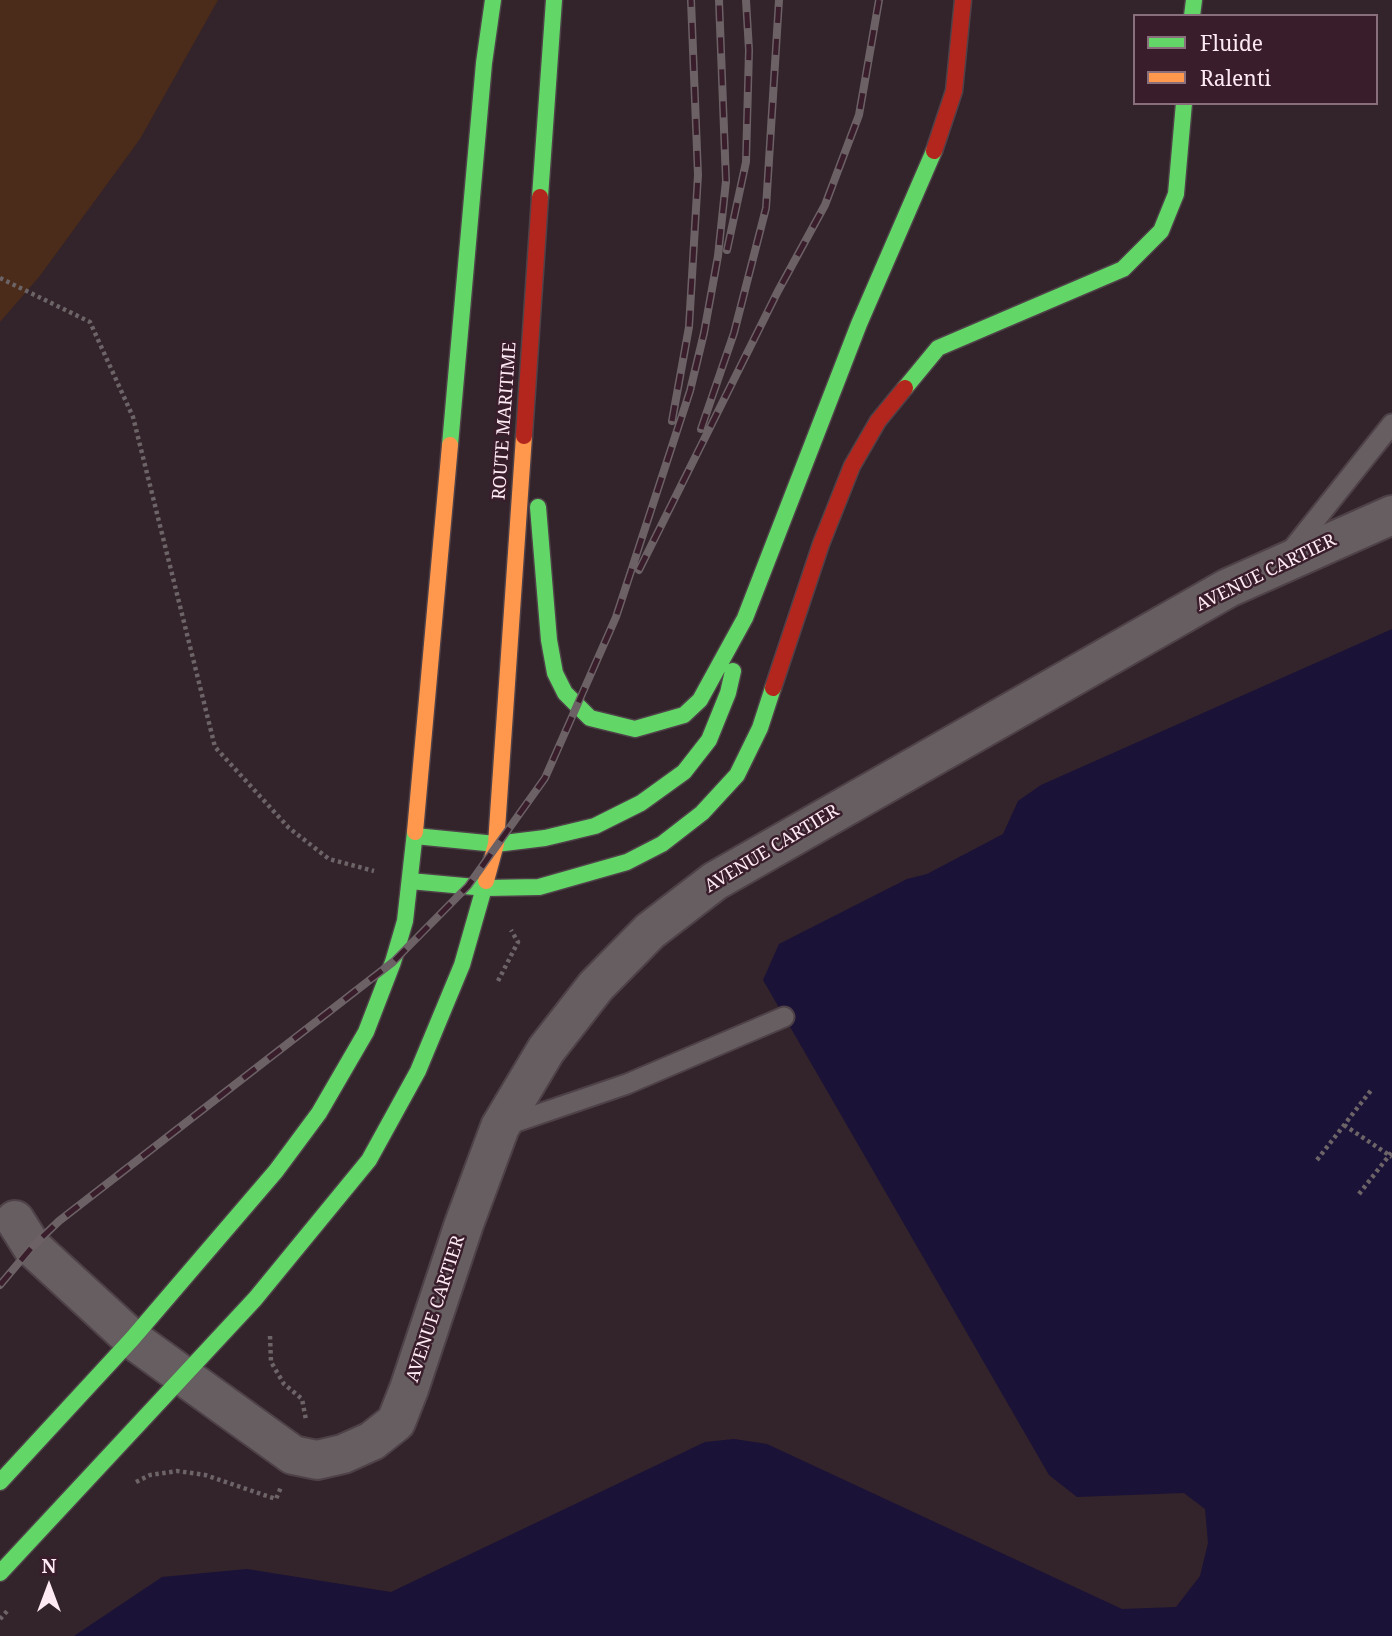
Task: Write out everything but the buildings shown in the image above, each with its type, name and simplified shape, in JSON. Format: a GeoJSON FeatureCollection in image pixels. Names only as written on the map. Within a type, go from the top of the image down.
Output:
{"type":"FeatureCollection","features":[{"type":"Feature","properties":{"kind":"main road"},"geometry":{"type":"LineString","coordinates":[[0,1482],[132,1339],[276,1171],[341,1077],[366,1032],[393,962],[405,921],[415,836],[484,63],[494,0]]}},
{"type":"Feature","properties":{"kind":"main road","name":"ROUTE MARITIME"},"geometry":{"type":"LineString","coordinates":[[496,844],[554,0]]}},
{"type":"Feature","properties":{"kind":"main road"},"geometry":{"type":"LineString","coordinates":[[528,370],[549,640],[555,673],[565,693],[590,718],[635,729],[684,715],[700,699],[745,618],[859,324],[944,128],[954,92],[963,0]]}},
{"type":"Feature","properties":{"kind":"main road"},"geometry":{"type":"LineString","coordinates":[[410,881],[486,888],[540,887],[627,862],[662,844],[702,813],[737,775],[760,728],[821,544],[852,466],[878,421],[938,348],[1123,269],[1161,231],[1176,194],[1184,105]]}},
{"type":"Feature","properties":{"kind":"main road"},"geometry":{"type":"LineString","coordinates":[[415,836],[496,844],[545,838],[595,826],[641,803],[684,772],[709,740],[728,693],[745,618]]}},
{"type":"Feature","properties":{"kind":"main road"},"geometry":{"type":"LineString","coordinates":[[0,1573],[255,1298],[369,1160],[418,1071],[462,965],[486,888],[496,844]]}},
{"type":"Feature","properties":{"kind":"street","name":"AVENUE CARTIER"},"geometry":{"type":"LineString","coordinates":[[15,1220],[32,1247],[132,1339],[293,1455],[317,1460],[342,1454],[372,1441],[396,1422],[410,1389],[464,1224],[500,1127],[547,1050],[596,986],[650,931],[715,881],[1228,588],[1392,515]]}},
{"type":"Feature","properties":{"kind":"lane"},"geometry":{"type":"LineString","coordinates":[[1280,565],[1392,424]]}},
{"type":"Feature","properties":{"kind":"lane"},"geometry":{"type":"LineString","coordinates":[[500,1127],[627,1084],[784,1017]]}},
{"type":"Feature","properties":{"kind":"path"},"geometry":{"type":"LineString","coordinates":[[0,278],[90,322],[133,418],[215,747],[289,828],[329,859],[410,881]]}},
{"type":"Feature","properties":{"kind":"path"},"geometry":{"type":"LineString","coordinates":[[1317,1160],[1372,1089]]}},
{"type":"Feature","properties":{"kind":"path"},"geometry":{"type":"LineString","coordinates":[[1344,1125],[1392,1155],[1359,1194]]}},
{"type":"Feature","properties":{"kind":"shaded area"},"geometry":{"type":"Polygon","coordinates":[[[0,0],[218,0],[140,139],[39,277],[0,322],[0,0]]]}},
{"type":"Feature","properties":{"kind":"shaded area"},"geometry":{"type":"Polygon","coordinates":[[[1392,629],[1392,1636],[74,1636],[162,1577],[247,1569],[391,1592],[705,1442],[734,1439],[767,1444],[1122,1609],[1176,1607],[1200,1576],[1208,1543],[1205,1509],[1184,1493],[1077,1497],[1049,1475],[763,980],[779,944],[907,879],[927,874],[1003,834],[1018,801],[1041,785],[1392,629]]]}},
{"type":"Feature","properties":{"kind":"railway"},"geometry":{"type":"LineString","coordinates":[[672,421],[689,327],[698,175],[691,0]]}},
{"type":"Feature","properties":{"kind":"railway"},"geometry":{"type":"LineString","coordinates":[[0,1285],[32,1247],[59,1221],[393,962],[468,886],[545,778],[616,617],[690,391],[704,333],[718,256],[726,181],[719,0]]}},
{"type":"Feature","properties":{"kind":"railway"},"geometry":{"type":"LineString","coordinates":[[727,250],[746,162],[749,50],[746,0]]}},
{"type":"Feature","properties":{"kind":"railway"},"geometry":{"type":"LineString","coordinates":[[701,429],[734,333],[766,208],[779,0]]}},
{"type":"Feature","properties":{"kind":"railway"},"geometry":{"type":"LineString","coordinates":[[639,570],[778,291],[825,205],[859,115],[879,0]]}},
{"type":"Feature","properties":{"kind":"traffic: fast"},"geometry":{"type":"LineString","coordinates":[[450,445],[484,63],[493,0]]}},
{"type":"Feature","properties":{"kind":"traffic: fast"},"geometry":{"type":"LineString","coordinates":[[540,197],[554,0]]}},
{"type":"Feature","properties":{"kind":"traffic: fast"},"geometry":{"type":"LineString","coordinates":[[1192,14],[1194,0]]}},
{"type":"Feature","properties":{"kind":"traffic: fast"},"geometry":{"type":"LineString","coordinates":[[905,388],[938,348],[1123,269],[1161,231],[1176,194],[1184,105]]}},
{"type":"Feature","properties":{"kind":"traffic: fast"},"geometry":{"type":"LineString","coordinates":[[538,507],[549,640],[555,673],[565,693],[590,718],[635,729],[684,715],[700,700],[745,618],[859,324],[934,151]]}},
{"type":"Feature","properties":{"kind":"traffic: fast"},"geometry":{"type":"LineString","coordinates":[[415,836],[496,844],[545,838],[595,826],[641,803],[684,772],[709,740],[728,693],[733,671]]}},
{"type":"Feature","properties":{"kind":"traffic: fast"},"geometry":{"type":"LineString","coordinates":[[410,881],[486,888],[539,887],[627,862],[662,844],[702,813],[737,775],[760,728],[773,688]]}},
{"type":"Feature","properties":{"kind":"traffic: fast"},"geometry":{"type":"LineString","coordinates":[[0,1482],[132,1339],[276,1171],[319,1113],[366,1032],[393,962],[405,921],[415,832]]}},
{"type":"Feature","properties":{"kind":"traffic: fast"},"geometry":{"type":"LineString","coordinates":[[0,1573],[255,1299],[369,1160],[418,1071],[462,965],[486,881]]}},
{"type":"Feature","properties":{"kind":"traffic: slow"},"geometry":{"type":"LineString","coordinates":[[486,881],[496,844],[524,436]]}},
{"type":"Feature","properties":{"kind":"traffic: slow"},"geometry":{"type":"LineString","coordinates":[[415,832],[450,445]]}},
{"type":"Feature","properties":{"kind":"traffic: jam"},"geometry":{"type":"LineString","coordinates":[[934,151],[954,91],[963,0]]}},
{"type":"Feature","properties":{"kind":"traffic: jam"},"geometry":{"type":"LineString","coordinates":[[524,436],[540,197]]}},
{"type":"Feature","properties":{"kind":"traffic: jam"},"geometry":{"type":"LineString","coordinates":[[773,688],[821,544],[852,466],[878,421],[905,388]]}}]}
